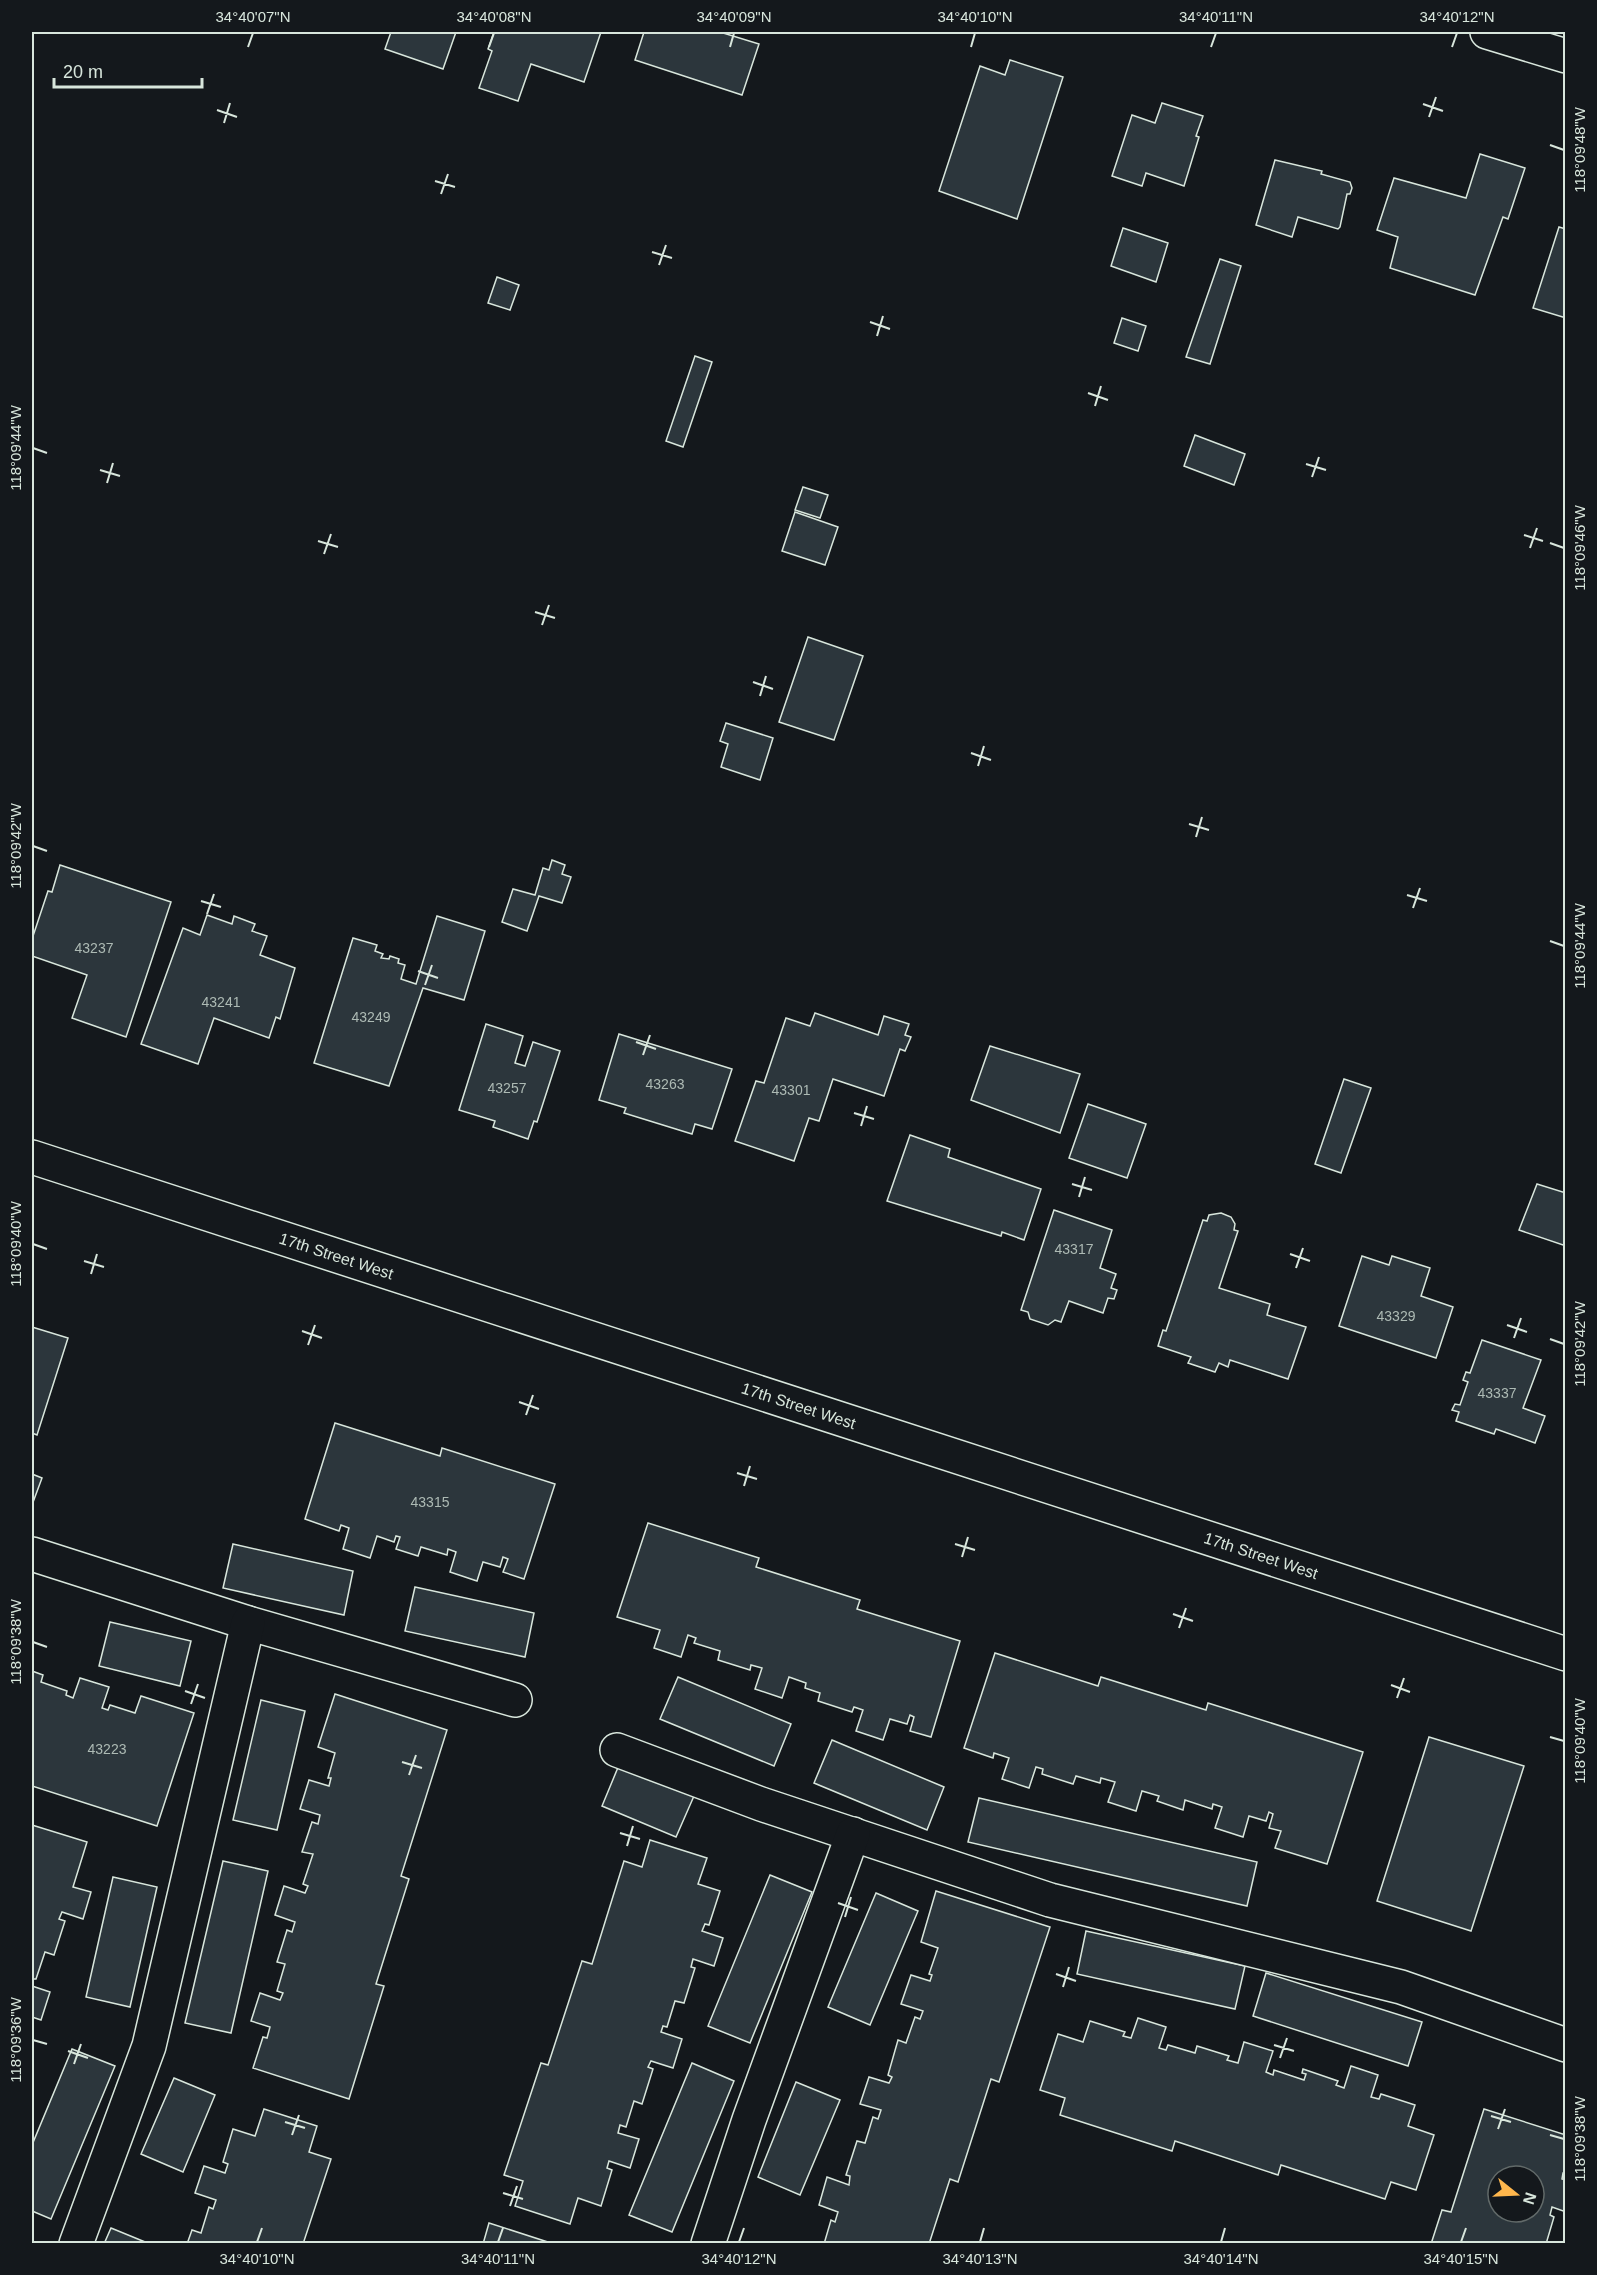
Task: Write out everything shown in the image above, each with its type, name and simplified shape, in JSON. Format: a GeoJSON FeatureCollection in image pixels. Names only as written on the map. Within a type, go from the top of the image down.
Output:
{"type":"FeatureCollection","features":[{"type":"Feature","properties":{"kind":"street"},"geometry":{"type":"LineString","coordinates":[[1487,32],[1566,56]]}},
{"type":"Feature","properties":{"kind":"street","name":"17th Street West"},"geometry":{"type":"LineString","coordinates":[[32,1157],[1566,1654]]}},
{"type":"Feature","properties":{"kind":"street"},"geometry":{"type":"LineString","coordinates":[[32,1554],[248,1623],[515,1700]]}},
{"type":"Feature","properties":{"kind":"street"},"geometry":{"type":"LineString","coordinates":[[76,2244],[149,2046],[248,1623]]}},
{"type":"Feature","properties":{"kind":"street"},"geometry":{"type":"LineString","coordinates":[[617,1750],[852,1834],[1050,1900],[1401,1987],[1566,2045]]}},
{"type":"Feature","properties":{"kind":"street"},"geometry":{"type":"LineString","coordinates":[[708,2244],[749,2120],[852,1834]]}},
{"type":"Feature","properties":{"kind":"building"},"geometry":{"type":"Polygon","coordinates":[[[391,32],[456,32],[443,69],[385,49],[391,32]]]}},
{"type":"Feature","properties":{"kind":"building"},"geometry":{"type":"Polygon","coordinates":[[[494,32],[601,32],[584,82],[531,64],[518,101],[479,88],[492,51],[488,49],[494,32]]]}},
{"type":"Feature","properties":{"kind":"building"},"geometry":{"type":"Polygon","coordinates":[[[644,32],[720,32],[759,44],[742,95],[635,60],[644,32]]]}},
{"type":"Feature","properties":{"kind":"building"},"geometry":{"type":"Polygon","coordinates":[[[1010,60],[1063,77],[1017,219],[939,191],[980,66],[1005,75],[1010,60]]]}},
{"type":"Feature","properties":{"kind":"building"},"geometry":{"type":"Polygon","coordinates":[[[1162,103],[1203,116],[1184,186],[1146,173],[1142,186],[1112,176],[1132,115],[1155,123],[1162,103]]]}},
{"type":"Feature","properties":{"kind":"building"},"geometry":{"type":"Polygon","coordinates":[[[1480,154],[1525,168],[1508,219],[1503,217],[1475,295],[1390,268],[1398,237],[1377,230],[1394,178],[1466,198],[1480,154]]]}},
{"type":"Feature","properties":{"kind":"building"},"geometry":{"type":"Polygon","coordinates":[[[1275,160],[1322,171],[1321,174],[1350,182],[1352,188],[1350,194],[1347,194],[1338,229],[1298,217],[1292,237],[1256,225],[1275,160]]]}},
{"type":"Feature","properties":{"kind":"building"},"geometry":{"type":"Polygon","coordinates":[[[1559,227],[1566,229],[1566,318],[1533,308],[1559,227]]]}},
{"type":"Feature","properties":{"kind":"building"},"geometry":{"type":"Polygon","coordinates":[[[1123,228],[1168,243],[1156,282],[1111,266],[1123,228]]]}},
{"type":"Feature","properties":{"kind":"building"},"geometry":{"type":"Polygon","coordinates":[[[1220,259],[1241,266],[1210,364],[1186,357],[1220,259]]]}},
{"type":"Feature","properties":{"kind":"building"},"geometry":{"type":"Polygon","coordinates":[[[497,277],[519,285],[510,310],[488,303],[497,277]]]}},
{"type":"Feature","properties":{"kind":"building"},"geometry":{"type":"Polygon","coordinates":[[[1122,318],[1146,326],[1138,351],[1114,343],[1122,318]]]}},
{"type":"Feature","properties":{"kind":"building"},"geometry":{"type":"Polygon","coordinates":[[[695,356],[712,362],[683,447],[666,441],[695,356]]]}},
{"type":"Feature","properties":{"kind":"building"},"geometry":{"type":"Polygon","coordinates":[[[1195,435],[1245,454],[1234,485],[1184,466],[1195,435]]]}},
{"type":"Feature","properties":{"kind":"building"},"geometry":{"type":"Polygon","coordinates":[[[803,487],[828,495],[820,518],[795,510],[803,487]]]}},
{"type":"Feature","properties":{"kind":"building"},"geometry":{"type":"Polygon","coordinates":[[[795,512],[838,527],[825,565],[782,551],[795,512]]]}},
{"type":"Feature","properties":{"kind":"building"},"geometry":{"type":"Polygon","coordinates":[[[808,637],[863,656],[834,740],[779,722],[808,637]]]}},
{"type":"Feature","properties":{"kind":"building"},"geometry":{"type":"Polygon","coordinates":[[[726,723],[773,738],[760,780],[721,767],[728,744],[720,741],[726,723]]]}},
{"type":"Feature","properties":{"kind":"building"},"geometry":{"type":"Polygon","coordinates":[[[552,860],[565,865],[562,874],[571,877],[562,903],[539,896],[527,931],[502,922],[513,889],[535,895],[543,868],[549,870],[552,860]]]}},
{"type":"Feature","properties":{"kind":"building"},"geometry":{"type":"Polygon","coordinates":[[[60,865],[171,902],[126,1037],[72,1018],[87,975],[32,956],[32,939],[48,891],[52,892],[60,865]]]}},
{"type":"Feature","properties":{"kind":"building"},"geometry":{"type":"Polygon","coordinates":[[[207,915],[232,924],[234,916],[255,924],[252,931],[267,936],[260,955],[295,968],[280,1019],[276,1017],[269,1038],[214,1018],[198,1064],[141,1044],[183,928],[200,935],[207,915]]]}},
{"type":"Feature","properties":{"kind":"building"},"geometry":{"type":"Polygon","coordinates":[[[437,916],[485,931],[464,1000],[423,988],[389,1086],[314,1063],[353,938],[377,945],[375,951],[383,954],[381,958],[389,959],[390,956],[399,959],[398,963],[405,965],[401,979],[416,984],[437,916]]]}},
{"type":"Feature","properties":{"kind":"building"},"geometry":{"type":"Polygon","coordinates":[[[815,1013],[878,1035],[884,1016],[909,1024],[905,1035],[911,1037],[905,1051],[900,1049],[884,1096],[833,1079],[819,1121],[809,1118],[794,1161],[735,1141],[756,1081],[764,1083],[786,1018],[810,1026],[815,1013]]]}},
{"type":"Feature","properties":{"kind":"building"},"geometry":{"type":"Polygon","coordinates":[[[486,1024],[523,1036],[515,1063],[525,1066],[533,1042],[560,1051],[537,1122],[534,1121],[528,1139],[493,1127],[495,1121],[459,1110],[486,1024]]]}},
{"type":"Feature","properties":{"kind":"building"},"geometry":{"type":"Polygon","coordinates":[[[619,1034],[732,1069],[712,1129],[695,1124],[692,1134],[624,1113],[626,1108],[599,1100],[619,1034]]]}},
{"type":"Feature","properties":{"kind":"building"},"geometry":{"type":"Polygon","coordinates":[[[990,1046],[1080,1074],[1060,1133],[971,1100],[990,1046]]]}},
{"type":"Feature","properties":{"kind":"building"},"geometry":{"type":"Polygon","coordinates":[[[1344,1079],[1371,1088],[1341,1173],[1315,1164],[1344,1079]]]}},
{"type":"Feature","properties":{"kind":"building"},"geometry":{"type":"Polygon","coordinates":[[[1088,1104],[1146,1124],[1127,1178],[1069,1158],[1088,1104]]]}},
{"type":"Feature","properties":{"kind":"building"},"geometry":{"type":"Polygon","coordinates":[[[910,1135],[950,1149],[948,1157],[1041,1189],[1024,1240],[1002,1232],[1001,1236],[887,1201],[910,1135]]]}},
{"type":"Feature","properties":{"kind":"building"},"geometry":{"type":"Polygon","coordinates":[[[1537,1184],[1566,1193],[1566,1246],[1519,1230],[1537,1184]]]}},
{"type":"Feature","properties":{"kind":"building"},"geometry":{"type":"Polygon","coordinates":[[[1054,1210],[1112,1230],[1100,1268],[1116,1274],[1111,1288],[1117,1290],[1114,1299],[1108,1298],[1103,1313],[1069,1301],[1061,1322],[1055,1320],[1048,1325],[1030,1319],[1028,1312],[1021,1310],[1054,1210]]]}},
{"type":"Feature","properties":{"kind":"building"},"geometry":{"type":"Polygon","coordinates":[[[1221,1213],[1231,1217],[1235,1224],[1234,1230],[1238,1231],[1219,1288],[1270,1304],[1267,1315],[1306,1327],[1288,1379],[1230,1360],[1228,1367],[1219,1363],[1215,1372],[1188,1363],[1191,1357],[1158,1346],[1163,1330],[1166,1331],[1203,1220],[1207,1221],[1209,1215],[1221,1213]]]}},
{"type":"Feature","properties":{"kind":"building"},"geometry":{"type":"Polygon","coordinates":[[[1362,1256],[1389,1265],[1392,1256],[1430,1268],[1421,1296],[1453,1307],[1436,1358],[1339,1326],[1362,1256]]]}},
{"type":"Feature","properties":{"kind":"building"},"geometry":{"type":"Polygon","coordinates":[[[32,1327],[68,1338],[37,1435],[32,1433],[32,1327]]]}},
{"type":"Feature","properties":{"kind":"building"},"geometry":{"type":"Polygon","coordinates":[[[1482,1340],[1541,1360],[1523,1408],[1545,1416],[1535,1443],[1496,1429],[1494,1434],[1456,1421],[1459,1412],[1452,1410],[1455,1404],[1460,1405],[1468,1382],[1463,1380],[1466,1372],[1470,1373],[1482,1340]]]}},
{"type":"Feature","properties":{"kind":"building"},"geometry":{"type":"Polygon","coordinates":[[[335,1423],[440,1456],[442,1448],[555,1484],[524,1579],[503,1572],[508,1559],[503,1557],[500,1567],[483,1562],[477,1581],[450,1572],[456,1552],[448,1549],[447,1555],[421,1547],[418,1556],[396,1549],[400,1537],[396,1536],[394,1542],[377,1536],[370,1558],[343,1549],[349,1528],[341,1525],[339,1531],[305,1519],[335,1423]]]}},
{"type":"Feature","properties":{"kind":"building"},"geometry":{"type":"Polygon","coordinates":[[[32,1474],[42,1478],[32,1505],[32,1474]]]}},
{"type":"Feature","properties":{"kind":"building"},"geometry":{"type":"Polygon","coordinates":[[[648,1523],[759,1558],[756,1567],[860,1600],[857,1609],[960,1641],[931,1737],[910,1731],[914,1717],[910,1715],[907,1724],[890,1719],[883,1740],[856,1731],[863,1710],[854,1707],[852,1712],[818,1701],[820,1693],[805,1688],[806,1683],[789,1677],[782,1698],[755,1689],[762,1668],[751,1665],[750,1670],[718,1660],[720,1651],[694,1643],[696,1638],[688,1635],[681,1657],[654,1648],[660,1630],[617,1617],[648,1523]]]}},
{"type":"Feature","properties":{"kind":"building"},"geometry":{"type":"Polygon","coordinates":[[[233,1544],[353,1571],[344,1615],[223,1588],[233,1544]]]}},
{"type":"Feature","properties":{"kind":"building"},"geometry":{"type":"Polygon","coordinates":[[[415,1587],[534,1613],[525,1657],[405,1631],[415,1587]]]}},
{"type":"Feature","properties":{"kind":"building"},"geometry":{"type":"Polygon","coordinates":[[[110,1622],[191,1641],[180,1686],[99,1666],[110,1622]]]}},
{"type":"Feature","properties":{"kind":"building"},"geometry":{"type":"Polygon","coordinates":[[[995,1653],[1098,1686],[1101,1677],[1206,1710],[1208,1703],[1363,1752],[1327,1864],[1275,1848],[1281,1831],[1269,1828],[1273,1814],[1269,1812],[1266,1821],[1249,1816],[1243,1837],[1215,1828],[1222,1807],[1213,1804],[1212,1809],[1185,1800],[1183,1810],[1157,1801],[1159,1796],[1142,1791],[1136,1811],[1108,1802],[1115,1782],[1101,1778],[1100,1783],[1076,1776],[1073,1784],[1042,1774],[1043,1769],[1036,1767],[1029,1788],[1002,1779],[1009,1758],[994,1753],[993,1758],[964,1748],[995,1653]]]}},
{"type":"Feature","properties":{"kind":"building"},"geometry":{"type":"Polygon","coordinates":[[[32,1671],[43,1675],[41,1682],[67,1691],[66,1695],[73,1698],[80,1678],[109,1687],[102,1708],[108,1710],[110,1705],[135,1713],[141,1696],[194,1713],[157,1826],[32,1786],[32,1671]]]}},
{"type":"Feature","properties":{"kind":"building"},"geometry":{"type":"Polygon","coordinates":[[[678,1677],[791,1724],[774,1766],[660,1719],[678,1677]]]}},
{"type":"Feature","properties":{"kind":"building"},"geometry":{"type":"Polygon","coordinates":[[[335,1694],[447,1730],[401,1876],[409,1879],[376,1984],[384,1986],[349,2099],[253,2068],[263,2037],[267,2038],[270,2027],[251,2021],[260,1993],[280,2000],[283,1993],[277,1991],[285,1964],[277,1962],[287,1930],[292,1932],[295,1922],[275,1915],[284,1886],[305,1893],[308,1886],[303,1884],[313,1854],[302,1852],[312,1822],[318,1824],[320,1815],[300,1809],[309,1780],[329,1786],[331,1778],[328,1778],[335,1753],[318,1747],[335,1694]]]}},
{"type":"Feature","properties":{"kind":"building"},"geometry":{"type":"Polygon","coordinates":[[[261,1700],[305,1711],[277,1830],[233,1820],[261,1700]]]}},
{"type":"Feature","properties":{"kind":"building"},"geometry":{"type":"Polygon","coordinates":[[[1429,1737],[1524,1766],[1471,1931],[1377,1901],[1429,1737]]]}},
{"type":"Feature","properties":{"kind":"building"},"geometry":{"type":"Polygon","coordinates":[[[832,1740],[944,1787],[927,1830],[814,1783],[832,1740]]]}},
{"type":"Feature","properties":{"kind":"building"},"geometry":{"type":"Polygon","coordinates":[[[619,1765],[694,1796],[676,1837],[602,1806],[619,1765]]]}},
{"type":"Feature","properties":{"kind":"building"},"geometry":{"type":"Polygon","coordinates":[[[979,1798],[1257,1862],[1247,1906],[968,1842],[979,1798]]]}},
{"type":"Feature","properties":{"kind":"building"},"geometry":{"type":"Polygon","coordinates":[[[32,1825],[87,1842],[73,1887],[91,1892],[83,1919],[62,1912],[59,1919],[65,1921],[54,1955],[45,1952],[36,1979],[32,1979],[32,1825]]]}},
{"type":"Feature","properties":{"kind":"building"},"geometry":{"type":"Polygon","coordinates":[[[650,1840],[707,1858],[698,1884],[720,1891],[709,1925],[705,1924],[702,1931],[723,1938],[714,1966],[693,1959],[691,1967],[695,1968],[684,2003],[675,2001],[667,2027],[663,2026],[661,2032],[682,2039],[673,2068],[651,2061],[648,2067],[653,2069],[642,2104],[634,2101],[626,2127],[620,2125],[618,2133],[639,2139],[630,2168],[609,2161],[607,2168],[612,2170],[601,2206],[578,2198],[570,2224],[515,2206],[523,2181],[504,2175],[541,2063],[548,2065],[582,1961],[592,1964],[624,1861],[642,1867],[650,1840]]]}},
{"type":"Feature","properties":{"kind":"building"},"geometry":{"type":"Polygon","coordinates":[[[223,1861],[268,1871],[231,2033],[185,2023],[223,1861]]]}},
{"type":"Feature","properties":{"kind":"building"},"geometry":{"type":"Polygon","coordinates":[[[770,1875],[812,1892],[750,2043],[708,2026],[770,1875]]]}},
{"type":"Feature","properties":{"kind":"building"},"geometry":{"type":"Polygon","coordinates":[[[113,1877],[157,1887],[130,2007],[86,1997],[113,1877]]]}},
{"type":"Feature","properties":{"kind":"building"},"geometry":{"type":"Polygon","coordinates":[[[936,1891],[1050,1927],[999,2082],[991,2079],[958,2182],[950,2179],[929,2244],[824,2244],[831,2220],[835,2222],[838,2212],[819,2205],[827,2177],[849,2185],[850,2176],[846,2175],[857,2141],[865,2143],[873,2117],[878,2119],[881,2110],[860,2104],[869,2077],[889,2083],[892,2077],[888,2075],[898,2040],[906,2043],[915,2017],[920,2019],[923,2011],[901,2004],[911,1975],[930,1981],[932,1975],[929,1974],[938,1948],[921,1942],[936,1891]]]}},
{"type":"Feature","properties":{"kind":"building"},"geometry":{"type":"Polygon","coordinates":[[[876,1893],[918,1911],[870,2025],[828,2007],[876,1893]]]}},
{"type":"Feature","properties":{"kind":"building"},"geometry":{"type":"Polygon","coordinates":[[[1086,1931],[1245,1966],[1235,2009],[1077,1974],[1086,1931]]]}},
{"type":"Feature","properties":{"kind":"building"},"geometry":{"type":"Polygon","coordinates":[[[1266,1973],[1422,2022],[1408,2066],[1253,2016],[1266,1973]]]}},
{"type":"Feature","properties":{"kind":"building"},"geometry":{"type":"Polygon","coordinates":[[[32,1986],[50,1992],[41,2020],[32,2017],[32,1986]]]}},
{"type":"Feature","properties":{"kind":"building"},"geometry":{"type":"Polygon","coordinates":[[[1138,2018],[1166,2027],[1159,2048],[1166,2050],[1168,2045],[1195,2053],[1197,2046],[1229,2056],[1227,2060],[1238,2063],[1244,2042],[1273,2051],[1266,2072],[1273,2075],[1274,2070],[1304,2080],[1306,2074],[1302,2073],[1303,2069],[1338,2081],[1336,2085],[1344,2088],[1351,2066],[1378,2075],[1371,2097],[1379,2099],[1381,2094],[1415,2105],[1408,2126],[1434,2135],[1416,2190],[1391,2182],[1385,2199],[1281,2165],[1278,2175],[1175,2141],[1172,2151],[1060,2115],[1065,2098],[1040,2090],[1058,2034],[1083,2042],[1090,2021],[1125,2032],[1123,2036],[1131,2038],[1138,2018]]]}},
{"type":"Feature","properties":{"kind":"building"},"geometry":{"type":"Polygon","coordinates":[[[72,2049],[115,2066],[51,2219],[32,2211],[32,2145],[72,2049]]]}},
{"type":"Feature","properties":{"kind":"building"},"geometry":{"type":"Polygon","coordinates":[[[692,2063],[734,2081],[672,2232],[629,2215],[692,2063]]]}},
{"type":"Feature","properties":{"kind":"building"},"geometry":{"type":"Polygon","coordinates":[[[174,2078],[215,2095],[183,2172],[141,2154],[174,2078]]]}},
{"type":"Feature","properties":{"kind":"building"},"geometry":{"type":"Polygon","coordinates":[[[796,2082],[840,2100],[800,2195],[758,2177],[796,2082]]]}},
{"type":"Feature","properties":{"kind":"building"},"geometry":{"type":"Polygon","coordinates":[[[264,2109],[317,2126],[309,2152],[331,2159],[303,2244],[187,2244],[192,2230],[201,2233],[209,2207],[213,2209],[216,2200],[195,2193],[204,2166],[225,2173],[228,2164],[223,2162],[233,2129],[255,2136],[264,2109]]]}},
{"type":"Feature","properties":{"kind":"building"},"geometry":{"type":"Polygon","coordinates":[[[1484,2109],[1566,2135],[1566,2173],[1563,2173],[1562,2179],[1566,2180],[1566,2212],[1552,2207],[1550,2215],[1554,2217],[1546,2244],[1431,2244],[1442,2210],[1451,2212],[1484,2109]]]}},
{"type":"Feature","properties":{"kind":"building"},"geometry":{"type":"Polygon","coordinates":[[[489,2223],[554,2244],[483,2244],[489,2223]]]}},
{"type":"Feature","properties":{"kind":"building"},"geometry":{"type":"Polygon","coordinates":[[[111,2228],[150,2244],[104,2244],[111,2228]]]}}]}
